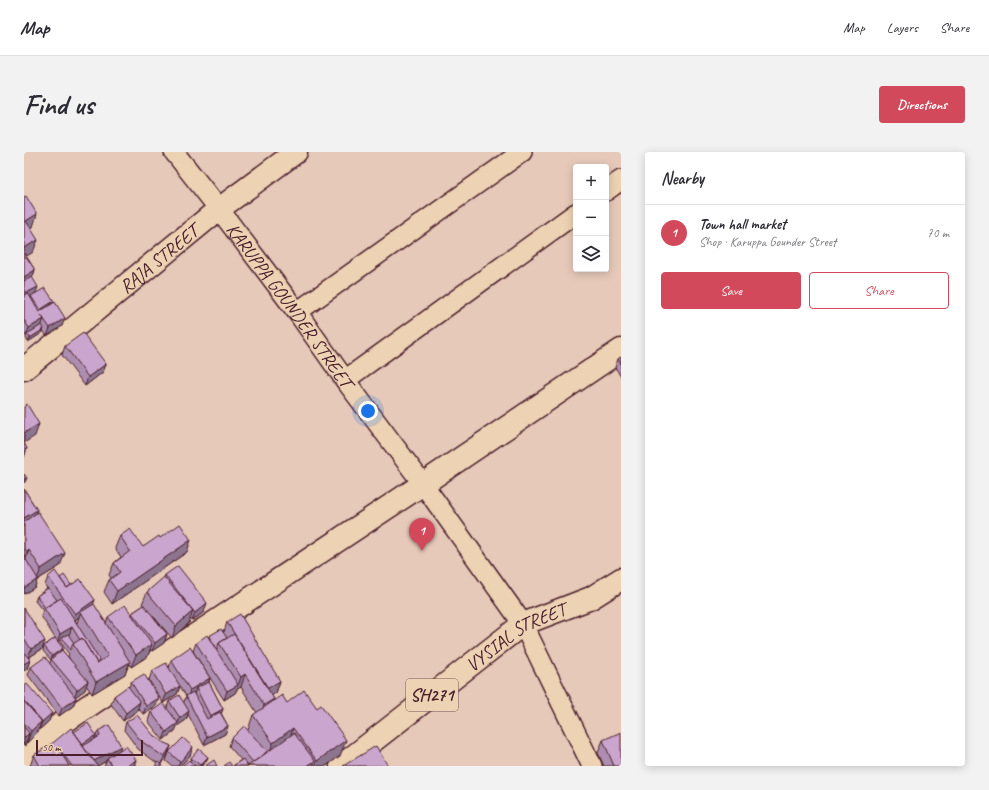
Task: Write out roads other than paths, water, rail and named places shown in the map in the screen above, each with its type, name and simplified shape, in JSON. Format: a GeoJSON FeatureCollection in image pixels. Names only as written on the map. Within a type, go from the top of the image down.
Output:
{"type":"FeatureCollection","features":[{"type":"Feature","properties":{"kind":"main road","name":"RAJA STREET"},"geometry":{"type":"LineString","coordinates":[[24,369],[219,209],[296,152]]}},
{"type":"Feature","properties":{"kind":"main road"},"geometry":{"type":"LineString","coordinates":[[24,760],[55,728],[423,484],[621,350]]}},
{"type":"Feature","properties":{"kind":"main road","name":"VYSIAL STREET"},"geometry":{"type":"LineString","coordinates":[[341,766],[523,624],[591,598],[621,579]]}},
{"type":"Feature","properties":{"kind":"street","name":"KARUPPA GOUNDER STREET"},"geometry":{"type":"LineString","coordinates":[[174,152],[297,312],[523,624],[592,766]]}},
{"type":"Feature","properties":{"kind":"street"},"geometry":{"type":"LineString","coordinates":[[297,312],[522,152]]}},
{"type":"Feature","properties":{"kind":"street"},"geometry":{"type":"LineString","coordinates":[[609,189],[621,180]]}},
{"type":"Feature","properties":{"kind":"street"},"geometry":{"type":"LineString","coordinates":[[345,380],[573,215]]}},
{"type":"Feature","properties":{"kind":"place","name":"Town hall market"},"geometry":{"type":"Point","coordinates":[422,551]}}]}
